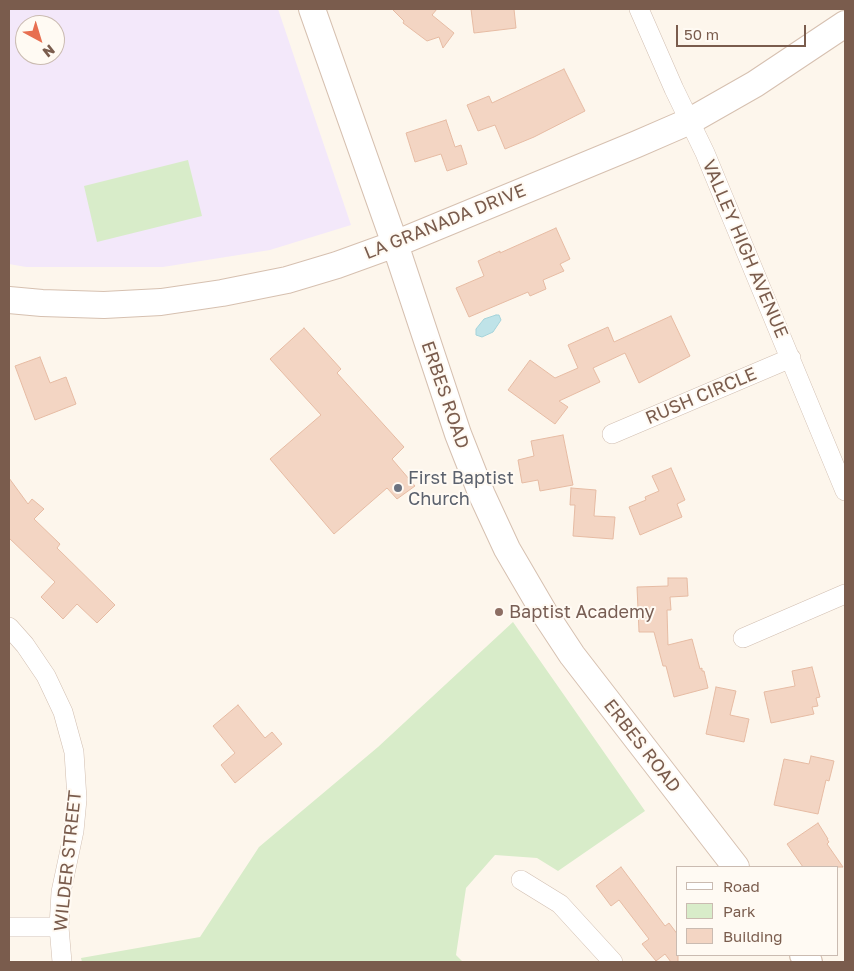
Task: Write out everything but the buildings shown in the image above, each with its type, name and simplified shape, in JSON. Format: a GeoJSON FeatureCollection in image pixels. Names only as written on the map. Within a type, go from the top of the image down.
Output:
{"type":"FeatureCollection","features":[{"type":"Feature","properties":{"kind":"main road","name":"ERBES ROAD"},"geometry":{"type":"LineString","coordinates":[[312,9],[395,244],[458,434],[482,495],[507,549],[545,614],[572,655],[735,866]]}},
{"type":"Feature","properties":{"kind":"main road"},"geometry":{"type":"LineString","coordinates":[[832,9],[835,31]]}},
{"type":"Feature","properties":{"kind":"main road","name":"LA GRANADA DRIVE"},"geometry":{"type":"LineString","coordinates":[[9,300],[42,304],[104,305],[161,302],[222,294],[287,280],[337,265],[395,244],[690,121],[755,84],[835,31]]}},
{"type":"Feature","properties":{"kind":"street","name":"VALLEY HIGH AVENUE"},"geometry":{"type":"LineString","coordinates":[[639,9],[690,121],[791,358],[845,491]]}},
{"type":"Feature","properties":{"kind":"street","name":"RUSH CIRCLE"},"geometry":{"type":"LineString","coordinates":[[612,434],[791,358]]}},
{"type":"Feature","properties":{"kind":"street"},"geometry":{"type":"LineString","coordinates":[[743,638],[845,594]]}},
{"type":"Feature","properties":{"kind":"street","name":"WILDER STREET"},"geometry":{"type":"LineString","coordinates":[[9,627],[25,645],[46,676],[63,712],[74,752],[77,799],[74,831],[61,892],[59,927],[62,962]]}},
{"type":"Feature","properties":{"kind":"street"},"geometry":{"type":"LineString","coordinates":[[521,880],[560,904],[613,962]]}},
{"type":"Feature","properties":{"kind":"street"},"geometry":{"type":"LineString","coordinates":[[9,928],[59,927]]}},
{"type":"Feature","properties":{"kind":"shaded area"},"geometry":{"type":"Polygon","coordinates":[[[9,9],[278,9],[351,225],[270,250],[163,267],[26,267],[9,264],[9,9]]]}},
{"type":"Feature","properties":{"kind":"green space"},"geometry":{"type":"Polygon","coordinates":[[[188,160],[202,216],[97,242],[84,186],[188,160]]]}},
{"type":"Feature","properties":{"kind":"green space"},"geometry":{"type":"Polygon","coordinates":[[[513,622],[645,811],[558,871],[537,858],[495,855],[466,888],[456,955],[463,962],[82,962],[81,958],[200,937],[259,847],[378,747],[513,622]]]}},
{"type":"Feature","properties":{"kind":"water"},"geometry":{"type":"Polygon","coordinates":[[[499,315],[501,320],[493,332],[482,337],[476,335],[476,329],[484,319],[499,315]]]}},
{"type":"Feature","properties":{"kind":"place","name":"First Baptist Church"},"geometry":{"type":"Point","coordinates":[398,488]}},
{"type":"Feature","properties":{"kind":"place","name":"Baptist Academy"},"geometry":{"type":"Point","coordinates":[499,612]}}]}
